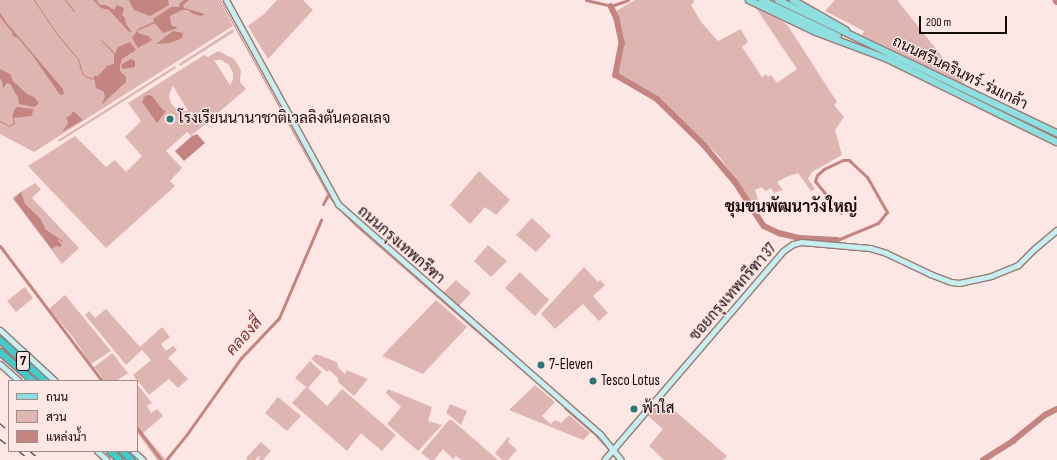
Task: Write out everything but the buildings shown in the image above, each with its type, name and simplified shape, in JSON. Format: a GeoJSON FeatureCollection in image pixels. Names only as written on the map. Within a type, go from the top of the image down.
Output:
{"type":"FeatureCollection","features":[{"type":"Feature","properties":{"kind":"highway","name":"7"},"geometry":{"type":"LineString","coordinates":[[0,340],[44,380]]}},
{"type":"Feature","properties":{"kind":"highway","name":"7"},"geometry":{"type":"LineString","coordinates":[[0,352],[31,380]]}},
{"type":"Feature","properties":{"kind":"highway"},"geometry":{"type":"LineString","coordinates":[[111,452],[120,460]]}},
{"type":"Feature","properties":{"kind":"highway"},"geometry":{"type":"LineString","coordinates":[[123,452],[132,460]]}},
{"type":"Feature","properties":{"kind":"main road","name":"ถนนกรุงเทพกรีฑา"},"geometry":{"type":"LineString","coordinates":[[226,0],[338,204],[600,434],[611,452],[621,460]]}},
{"type":"Feature","properties":{"kind":"main road","name":"ถนนศรีนครินทร์-ร่มเกล้า"},"geometry":{"type":"LineString","coordinates":[[749,0],[816,32],[857,46]]}},
{"type":"Feature","properties":{"kind":"main road","name":"ถนนศรีนครินทร์-ร่มเกล้า"},"geometry":{"type":"LineString","coordinates":[[762,0],[857,46],[888,59],[1057,142]]}},
{"type":"Feature","properties":{"kind":"main road","name":"ถนนศรีนครินทร์-ร่มเกล้า"},"geometry":{"type":"LineString","coordinates":[[778,0],[834,28],[853,34]]}},
{"type":"Feature","properties":{"kind":"main road","name":"ถนนศรีนครินทร์-ร่มเกล้า"},"geometry":{"type":"LineString","coordinates":[[793,0],[853,34],[1057,133]]}},
{"type":"Feature","properties":{"kind":"main road","name":"ซอยกรุงเทพกรีฑา 37"},"geometry":{"type":"LineString","coordinates":[[604,460],[789,246],[801,242],[870,248],[886,253],[950,282],[959,283],[991,276],[1018,265],[1034,249],[1057,230]]}},
{"type":"Feature","properties":{"kind":"main road"},"geometry":{"type":"LineString","coordinates":[[0,330],[54,380]]}},
{"type":"Feature","properties":{"kind":"main road"},"geometry":{"type":"LineString","coordinates":[[0,364],[18,380]]}},
{"type":"Feature","properties":{"kind":"main road"},"geometry":{"type":"LineString","coordinates":[[98,452],[107,460]]}},
{"type":"Feature","properties":{"kind":"main road"},"geometry":{"type":"LineString","coordinates":[[134,452],[143,460]]}},
{"type":"Feature","properties":{"kind":"green space"},"geometry":{"type":"Polygon","coordinates":[[[0,0],[219,0],[233,26],[34,152],[0,134],[0,0]]]}},
{"type":"Feature","properties":{"kind":"green space"},"geometry":{"type":"Polygon","coordinates":[[[277,0],[303,0],[313,10],[268,59],[248,26],[264,14],[277,0]]]}},
{"type":"Feature","properties":{"kind":"green space"},"geometry":{"type":"Polygon","coordinates":[[[635,0],[694,0],[691,5],[701,22],[718,41],[741,29],[748,42],[742,47],[762,77],[766,74],[768,77],[771,75],[777,83],[797,69],[756,8],[782,21],[788,26],[837,102],[834,105],[844,117],[835,130],[842,155],[812,172],[808,179],[815,189],[811,191],[798,173],[777,182],[783,190],[774,193],[771,188],[765,191],[762,187],[755,190],[758,199],[751,203],[719,156],[697,135],[689,130],[655,96],[619,76],[618,74],[624,42],[616,11],[635,0]]]}},
{"type":"Feature","properties":{"kind":"green space"},"geometry":{"type":"Polygon","coordinates":[[[835,0],[897,0],[965,85],[862,35],[864,31],[825,11],[835,0]]]}},
{"type":"Feature","properties":{"kind":"green space"},"geometry":{"type":"Polygon","coordinates":[[[233,29],[234,32],[180,66],[179,64],[233,29]]]}},
{"type":"Feature","properties":{"kind":"green space"},"geometry":{"type":"Polygon","coordinates":[[[218,51],[234,59],[241,70],[240,82],[246,89],[191,136],[187,132],[166,151],[182,168],[170,181],[175,186],[106,248],[28,166],[75,136],[106,167],[115,160],[126,172],[142,156],[125,137],[141,121],[128,103],[204,55],[208,57],[218,51]],[[214,60],[230,85],[233,80],[233,73],[229,65],[221,60],[214,60]],[[173,86],[169,95],[171,103],[177,110],[188,111],[173,86]]]}},
{"type":"Feature","properties":{"kind":"green space"},"geometry":{"type":"Polygon","coordinates":[[[175,66],[176,68],[59,142],[58,140],[175,66]]]}},
{"type":"Feature","properties":{"kind":"green space"},"geometry":{"type":"Polygon","coordinates":[[[479,171],[510,200],[496,215],[485,207],[470,224],[450,205],[479,171]]]}},
{"type":"Feature","properties":{"kind":"green space"},"geometry":{"type":"Polygon","coordinates":[[[35,183],[41,189],[32,198],[79,248],[62,264],[13,199],[13,197],[35,183]]]}},
{"type":"Feature","properties":{"kind":"green space"},"geometry":{"type":"Polygon","coordinates":[[[532,218],[551,236],[536,252],[516,235],[532,218]]]}},
{"type":"Feature","properties":{"kind":"green space"},"geometry":{"type":"Polygon","coordinates":[[[488,245],[507,261],[491,277],[474,261],[488,245]]]}},
{"type":"Feature","properties":{"kind":"green space"},"geometry":{"type":"Polygon","coordinates":[[[584,267],[598,282],[600,280],[605,285],[593,296],[608,313],[599,321],[583,304],[555,329],[541,314],[584,267]]]}},
{"type":"Feature","properties":{"kind":"green space"},"geometry":{"type":"Polygon","coordinates":[[[520,272],[549,300],[535,316],[505,288],[520,272]]]}},
{"type":"Feature","properties":{"kind":"green space"},"geometry":{"type":"Polygon","coordinates":[[[456,280],[471,293],[458,307],[443,293],[456,280]]]}},
{"type":"Feature","properties":{"kind":"green space"},"geometry":{"type":"Polygon","coordinates":[[[25,287],[33,298],[16,312],[7,301],[25,287]]]}},
{"type":"Feature","properties":{"kind":"green space"},"geometry":{"type":"Polygon","coordinates":[[[65,295],[111,351],[91,364],[72,336],[49,309],[65,295]]]}},
{"type":"Feature","properties":{"kind":"green space"},"geometry":{"type":"Polygon","coordinates":[[[436,300],[467,327],[423,374],[382,356],[436,300]]]}},
{"type":"Feature","properties":{"kind":"green space"},"geometry":{"type":"Polygon","coordinates":[[[106,309],[140,347],[162,327],[170,337],[161,344],[166,351],[173,346],[177,350],[168,358],[188,379],[178,388],[169,379],[149,395],[133,375],[151,360],[142,350],[126,365],[85,315],[89,311],[95,318],[106,309]]]}},
{"type":"Feature","properties":{"kind":"green space"},"geometry":{"type":"Polygon","coordinates":[[[113,354],[128,373],[118,380],[98,380],[102,377],[94,367],[113,354]]]}},
{"type":"Feature","properties":{"kind":"green space"},"geometry":{"type":"Polygon","coordinates":[[[316,354],[337,362],[338,367],[345,374],[347,370],[368,379],[354,396],[338,382],[338,378],[329,370],[327,372],[311,359],[316,354]]]}},
{"type":"Feature","properties":{"kind":"green space"},"geometry":{"type":"Polygon","coordinates":[[[310,361],[322,372],[308,388],[327,406],[342,389],[396,435],[382,451],[361,433],[347,451],[292,403],[306,387],[295,378],[310,361]]]}},
{"type":"Feature","properties":{"kind":"green space"},"geometry":{"type":"Polygon","coordinates":[[[138,385],[152,403],[147,406],[151,413],[157,409],[163,416],[143,433],[166,460],[157,460],[138,433],[138,385]]]}},
{"type":"Feature","properties":{"kind":"green space"},"geometry":{"type":"Polygon","coordinates":[[[535,385],[555,402],[542,416],[551,424],[555,420],[561,423],[569,415],[590,433],[583,440],[509,410],[535,385]]]}},
{"type":"Feature","properties":{"kind":"green space"},"geometry":{"type":"Polygon","coordinates":[[[388,389],[432,407],[428,421],[442,425],[418,451],[387,424],[401,407],[386,393],[388,389]]]}},
{"type":"Feature","properties":{"kind":"green space"},"geometry":{"type":"Polygon","coordinates":[[[278,397],[301,416],[287,431],[265,413],[278,397]]]}},
{"type":"Feature","properties":{"kind":"green space"},"geometry":{"type":"Polygon","coordinates":[[[660,398],[727,456],[723,460],[664,460],[649,446],[663,429],[647,415],[660,398]]]}},
{"type":"Feature","properties":{"kind":"green space"},"geometry":{"type":"Polygon","coordinates":[[[450,404],[467,411],[461,425],[446,413],[450,404]]]}},
{"type":"Feature","properties":{"kind":"green space"},"geometry":{"type":"Polygon","coordinates":[[[449,420],[452,420],[498,460],[461,460],[456,456],[453,459],[443,449],[434,460],[430,460],[421,453],[449,420]]]}},
{"type":"Feature","properties":{"kind":"green space"},"geometry":{"type":"Polygon","coordinates":[[[508,437],[510,438],[508,442],[517,450],[508,460],[502,460],[495,453],[508,437]]]}},
{"type":"Feature","properties":{"kind":"green space"},"geometry":{"type":"Polygon","coordinates":[[[261,442],[271,451],[263,460],[258,460],[260,457],[259,456],[255,460],[248,460],[246,458],[261,442]]]}},
{"type":"Feature","properties":{"kind":"water"},"geometry":{"type":"Polygon","coordinates":[[[93,0],[96,0],[100,5],[106,5],[114,10],[117,5],[124,8],[122,15],[131,31],[130,33],[109,10],[101,8],[93,0]]]}},
{"type":"Feature","properties":{"kind":"water"},"geometry":{"type":"Polygon","coordinates":[[[129,0],[168,0],[169,5],[150,16],[134,10],[129,0]]]}},
{"type":"Feature","properties":{"kind":"water"},"geometry":{"type":"Polygon","coordinates":[[[184,0],[189,0],[183,5],[184,8],[205,14],[201,16],[193,14],[188,10],[182,10],[170,16],[171,25],[178,28],[163,33],[155,23],[137,31],[138,33],[148,36],[152,40],[138,48],[132,38],[138,29],[154,22],[153,19],[171,7],[179,7],[180,3],[184,0]]]}},
{"type":"Feature","properties":{"kind":"water"},"geometry":{"type":"Polygon","coordinates":[[[0,13],[63,89],[64,94],[60,95],[33,56],[18,38],[13,36],[12,32],[0,17],[0,13]]]}},
{"type":"Feature","properties":{"kind":"water"},"geometry":{"type":"Polygon","coordinates":[[[173,31],[183,33],[182,38],[170,43],[156,44],[173,31]]]}},
{"type":"Feature","properties":{"kind":"water"},"geometry":{"type":"Polygon","coordinates":[[[130,42],[136,50],[122,59],[120,65],[120,71],[126,77],[126,82],[101,105],[105,97],[104,92],[96,88],[94,76],[98,76],[107,66],[114,64],[114,56],[118,47],[130,42]]]}},
{"type":"Feature","properties":{"kind":"water"},"geometry":{"type":"Polygon","coordinates":[[[131,59],[135,61],[135,67],[123,69],[121,66],[122,64],[131,59]]]}},
{"type":"Feature","properties":{"kind":"water"},"geometry":{"type":"Polygon","coordinates":[[[0,69],[10,74],[13,81],[27,94],[34,97],[39,103],[34,107],[19,104],[18,97],[10,84],[7,83],[3,88],[2,81],[0,79],[0,69]]]}},
{"type":"Feature","properties":{"kind":"water"},"geometry":{"type":"Polygon","coordinates":[[[145,96],[152,96],[163,110],[166,111],[157,123],[142,102],[145,96]]]}},
{"type":"Feature","properties":{"kind":"water"},"geometry":{"type":"Polygon","coordinates":[[[17,107],[33,109],[32,116],[12,118],[14,110],[17,107]]]}},
{"type":"Feature","properties":{"kind":"water"},"geometry":{"type":"Polygon","coordinates":[[[73,111],[83,120],[62,132],[68,123],[66,118],[71,115],[73,111]]]}},
{"type":"Feature","properties":{"kind":"water"},"geometry":{"type":"Polygon","coordinates":[[[197,134],[205,143],[184,161],[175,151],[192,136],[197,134]]]}},
{"type":"Feature","properties":{"kind":"water"},"geometry":{"type":"Polygon","coordinates":[[[21,192],[25,204],[40,218],[46,230],[63,241],[58,240],[62,245],[60,247],[56,246],[52,249],[14,199],[21,192]]]}},
{"type":"Feature","properties":{"kind":"waterway"},"geometry":{"type":"LineString","coordinates":[[34,0],[57,34],[78,59],[82,73],[87,77],[96,79]]}},
{"type":"Feature","properties":{"kind":"waterway"},"geometry":{"type":"LineString","coordinates":[[65,0],[74,11]]}},
{"type":"Feature","properties":{"kind":"waterway","name":"คลองสี่"},"geometry":{"type":"LineString","coordinates":[[220,0],[328,195],[336,206],[356,226],[497,349]]}},
{"type":"Feature","properties":{"kind":"waterway"},"geometry":{"type":"LineString","coordinates":[[586,0],[611,6],[628,0]]}},
{"type":"Feature","properties":{"kind":"waterway"},"geometry":{"type":"LineString","coordinates":[[611,6],[617,19],[622,43],[616,75],[657,99],[704,145],[736,183],[764,226],[779,233],[799,238],[837,240]]}},
{"type":"Feature","properties":{"kind":"waterway"},"geometry":{"type":"LineString","coordinates":[[100,39],[115,54]]}},
{"type":"Feature","properties":{"kind":"waterway"},"geometry":{"type":"LineString","coordinates":[[0,121],[9,126],[14,123],[13,118]]}},
{"type":"Feature","properties":{"kind":"waterway"},"geometry":{"type":"LineString","coordinates":[[837,240],[878,223],[887,212],[867,177],[849,160],[843,160],[824,169],[817,175],[815,181],[841,213]]}},
{"type":"Feature","properties":{"kind":"waterway","name":"คลองสี่"},"geometry":{"type":"LineString","coordinates":[[323,204],[328,195]]}},
{"type":"Feature","properties":{"kind":"waterway","name":"คลองสี่"},"geometry":{"type":"LineString","coordinates":[[166,460],[187,434],[241,358],[279,318],[321,220]]}},
{"type":"Feature","properties":{"kind":"waterway"},"geometry":{"type":"LineString","coordinates":[[0,246],[101,380]]}},
{"type":"Feature","properties":{"kind":"waterway"},"geometry":{"type":"LineString","coordinates":[[564,408],[592,432],[609,450]]}},
{"type":"Feature","properties":{"kind":"waterway"},"geometry":{"type":"LineString","coordinates":[[983,460],[1013,441],[1045,415],[1057,409]]}},
{"type":"Feature","properties":{"kind":"waterway"},"geometry":{"type":"LineString","coordinates":[[138,429],[161,460]]}},
{"type":"Feature","properties":{"kind":"waterway"},"geometry":{"type":"LineString","coordinates":[[612,454],[616,460]]}},
{"type":"Feature","properties":{"kind":"railway"},"geometry":{"type":"LineString","coordinates":[[0,423],[8,430]]}},
{"type":"Feature","properties":{"kind":"railway"},"geometry":{"type":"LineString","coordinates":[[0,439],[8,445]]}},
{"type":"Feature","properties":{"kind":"railway"},"geometry":{"type":"LineString","coordinates":[[20,452],[30,460]]}},
{"type":"Feature","properties":{"kind":"railway"},"geometry":{"type":"LineString","coordinates":[[31,452],[41,460]]}},
{"type":"Feature","properties":{"kind":"place","name":"โรงเรียนนานาชาติเวลลิงตันคอลเลจ"},"geometry":{"type":"Point","coordinates":[170,119]}},
{"type":"Feature","properties":{"kind":"place","name":"7-Eleven"},"geometry":{"type":"Point","coordinates":[541,365]}},
{"type":"Feature","properties":{"kind":"place","name":"Tesco Lotus"},"geometry":{"type":"Point","coordinates":[593,381]}},
{"type":"Feature","properties":{"kind":"place","name":"ฟ้าใส"},"geometry":{"type":"Point","coordinates":[634,409]}},
{"type":"Feature","properties":{"kind":"district","name":"ชุมชนพัฒนาวังใหญ่"},"geometry":{"type":"Point","coordinates":[791,208]}}]}
